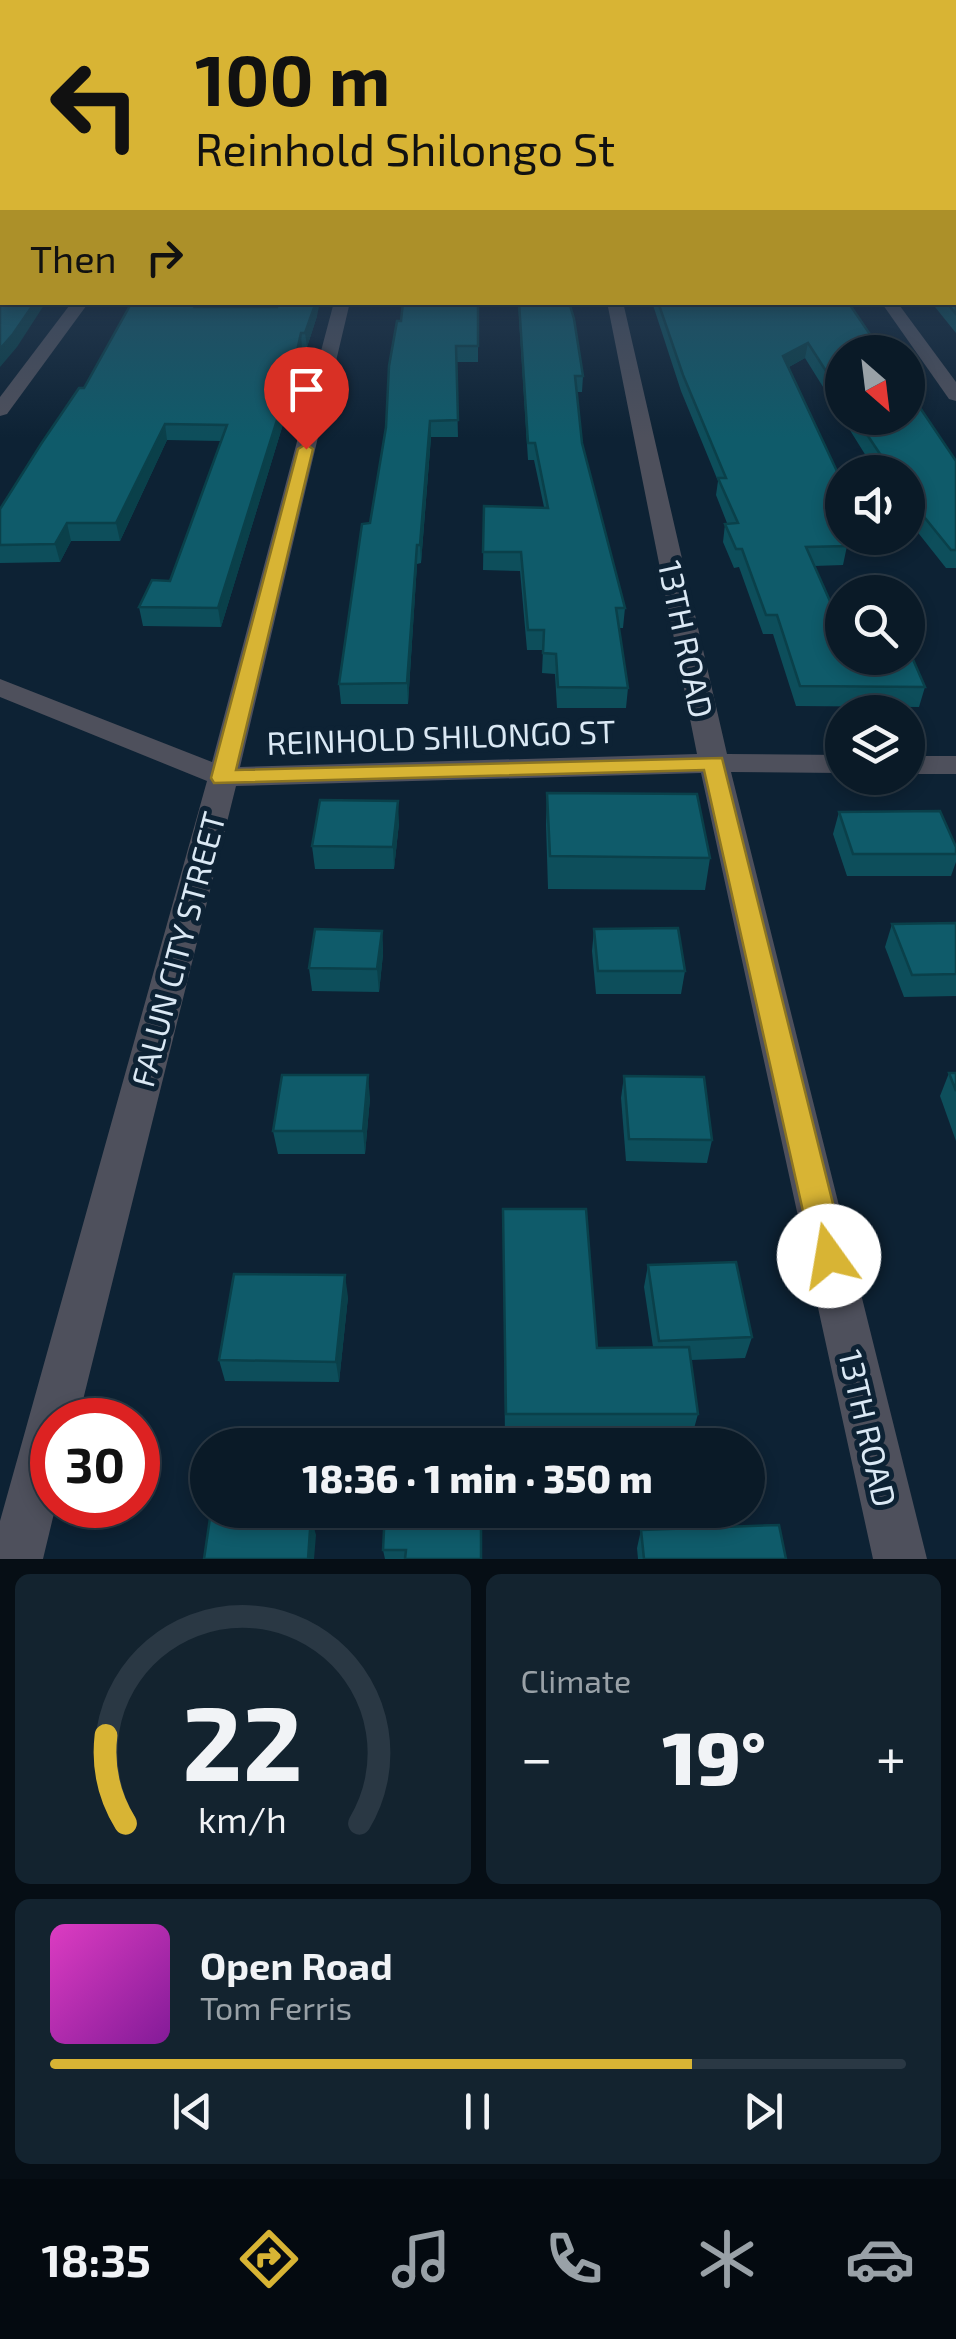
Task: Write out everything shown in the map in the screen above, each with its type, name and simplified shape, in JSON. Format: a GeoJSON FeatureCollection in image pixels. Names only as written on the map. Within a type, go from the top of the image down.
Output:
{"type":"FeatureCollection","features":[{"type":"Feature","properties":{"kind":"street"},"geometry":{"type":"LineString","coordinates":[[0,410],[79,305]]}},
{"type":"Feature","properties":{"kind":"street","name":"FALUN CITY STREET"},"geometry":{"type":"LineString","coordinates":[[59,1398],[341,305]]}},
{"type":"Feature","properties":{"kind":"street","name":"13TH ROAD"},"geometry":{"type":"LineString","coordinates":[[615,305],[714,763],[900,1559]]}},
{"type":"Feature","properties":{"kind":"street"},"geometry":{"type":"LineString","coordinates":[[891,305],[956,394]]}},
{"type":"Feature","properties":{"kind":"street","name":"REINHOLD SHILONGO ST"},"geometry":{"type":"LineString","coordinates":[[0,687],[222,778],[714,763],[825,764]]}},
{"type":"Feature","properties":{"kind":"street"},"geometry":{"type":"LineString","coordinates":[[925,765],[956,765]]}},
{"type":"Feature","properties":{"kind":"street","name":"FALUN CITY STREET"},"geometry":{"type":"LineString","coordinates":[[16,1559],[30,1507]]}},
{"type":"Feature","properties":{"kind":"building"},"geometry":{"type":"Polygon","coordinates":[[[0,305],[33,305],[13,334],[0,349],[0,305]]]}},
{"type":"Feature","properties":{"kind":"building"},"geometry":{"type":"Polygon","coordinates":[[[130,305],[315,305],[305,333],[301,333],[218,608],[139,607],[152,580],[170,581],[227,425],[165,424],[116,523],[67,523],[55,544],[0,545],[0,509],[79,388],[84,388],[130,305]]]}},
{"type":"Feature","properties":{"kind":"building"},"geometry":{"type":"Polygon","coordinates":[[[403,305],[478,305],[478,346],[456,346],[458,420],[430,421],[407,683],[339,684],[362,524],[370,523],[386,427],[389,366],[397,321],[401,321],[403,305]]]}},
{"type":"Feature","properties":{"kind":"building"},"geometry":{"type":"Polygon","coordinates":[[[519,305],[570,305],[583,376],[575,376],[582,443],[625,608],[616,608],[628,688],[558,687],[556,654],[543,653],[544,630],[528,630],[521,552],[483,552],[484,506],[548,508],[535,443],[528,443],[519,305]]]}},
{"type":"Feature","properties":{"kind":"building"},"geometry":{"type":"Polygon","coordinates":[[[659,305],[850,305],[870,335],[825,335],[825,370],[808,343],[783,356],[829,455],[825,455],[825,547],[806,547],[825,590],[825,675],[920,675],[925,687],[800,686],[777,615],[766,615],[742,549],[736,549],[725,524],[738,523],[718,478],[726,478],[659,305]]]}},
{"type":"Feature","properties":{"kind":"building"},"geometry":{"type":"Polygon","coordinates":[[[925,415],[956,461],[956,550],[951,550],[925,518],[925,455],[881,455],[867,435],[925,435],[925,415]]]}},
{"type":"Feature","properties":{"kind":"building"},"geometry":{"type":"Polygon","coordinates":[[[547,793],[697,794],[710,858],[550,856],[547,793]]]}},
{"type":"Feature","properties":{"kind":"building"},"geometry":{"type":"Polygon","coordinates":[[[320,800],[398,801],[393,847],[312,846],[320,800]]]}},
{"type":"Feature","properties":{"kind":"building"},"geometry":{"type":"Polygon","coordinates":[[[940,811],[956,854],[853,854],[839,812],[940,811]]]}},
{"type":"Feature","properties":{"kind":"building"},"geometry":{"type":"Polygon","coordinates":[[[956,923],[956,974],[912,975],[892,924],[956,923]]]}},
{"type":"Feature","properties":{"kind":"building"},"geometry":{"type":"Polygon","coordinates":[[[678,928],[685,971],[598,971],[594,929],[678,928]]]}},
{"type":"Feature","properties":{"kind":"building"},"geometry":{"type":"Polygon","coordinates":[[[315,929],[382,931],[377,969],[309,968],[315,929]]]}},
{"type":"Feature","properties":{"kind":"building"},"geometry":{"type":"Polygon","coordinates":[[[949,1073],[956,1073],[956,1091],[949,1073]]]}},
{"type":"Feature","properties":{"kind":"building"},"geometry":{"type":"Polygon","coordinates":[[[282,1075],[368,1075],[363,1131],[273,1131],[282,1075]]]}},
{"type":"Feature","properties":{"kind":"building"},"geometry":{"type":"Polygon","coordinates":[[[624,1076],[704,1077],[712,1140],[629,1139],[624,1076]]]}},
{"type":"Feature","properties":{"kind":"building"},"geometry":{"type":"Polygon","coordinates":[[[503,1209],[586,1209],[597,1348],[689,1347],[698,1414],[506,1414],[503,1209]]]}},
{"type":"Feature","properties":{"kind":"building"},"geometry":{"type":"Polygon","coordinates":[[[736,1262],[752,1337],[659,1341],[648,1265],[736,1262]]]}},
{"type":"Feature","properties":{"kind":"building"},"geometry":{"type":"Polygon","coordinates":[[[234,1274],[345,1275],[336,1362],[219,1360],[234,1274]]]}},
{"type":"Feature","properties":{"kind":"building"},"geometry":{"type":"Polygon","coordinates":[[[779,1525],[786,1559],[644,1559],[641,1530],[779,1525]]]}},
{"type":"Feature","properties":{"kind":"building"},"geometry":{"type":"Polygon","coordinates":[[[209,1528],[310,1528],[308,1559],[204,1559],[209,1528]]]}},
{"type":"Feature","properties":{"kind":"building"},"geometry":{"type":"Polygon","coordinates":[[[384,1528],[481,1528],[481,1559],[405,1559],[406,1550],[383,1550],[384,1528]]]}},
{"type":"Feature","properties":{"kind":"route"},"geometry":{"type":"LineString","coordinates":[[306,449],[222,778],[714,763],[829,1256]]}}]}
